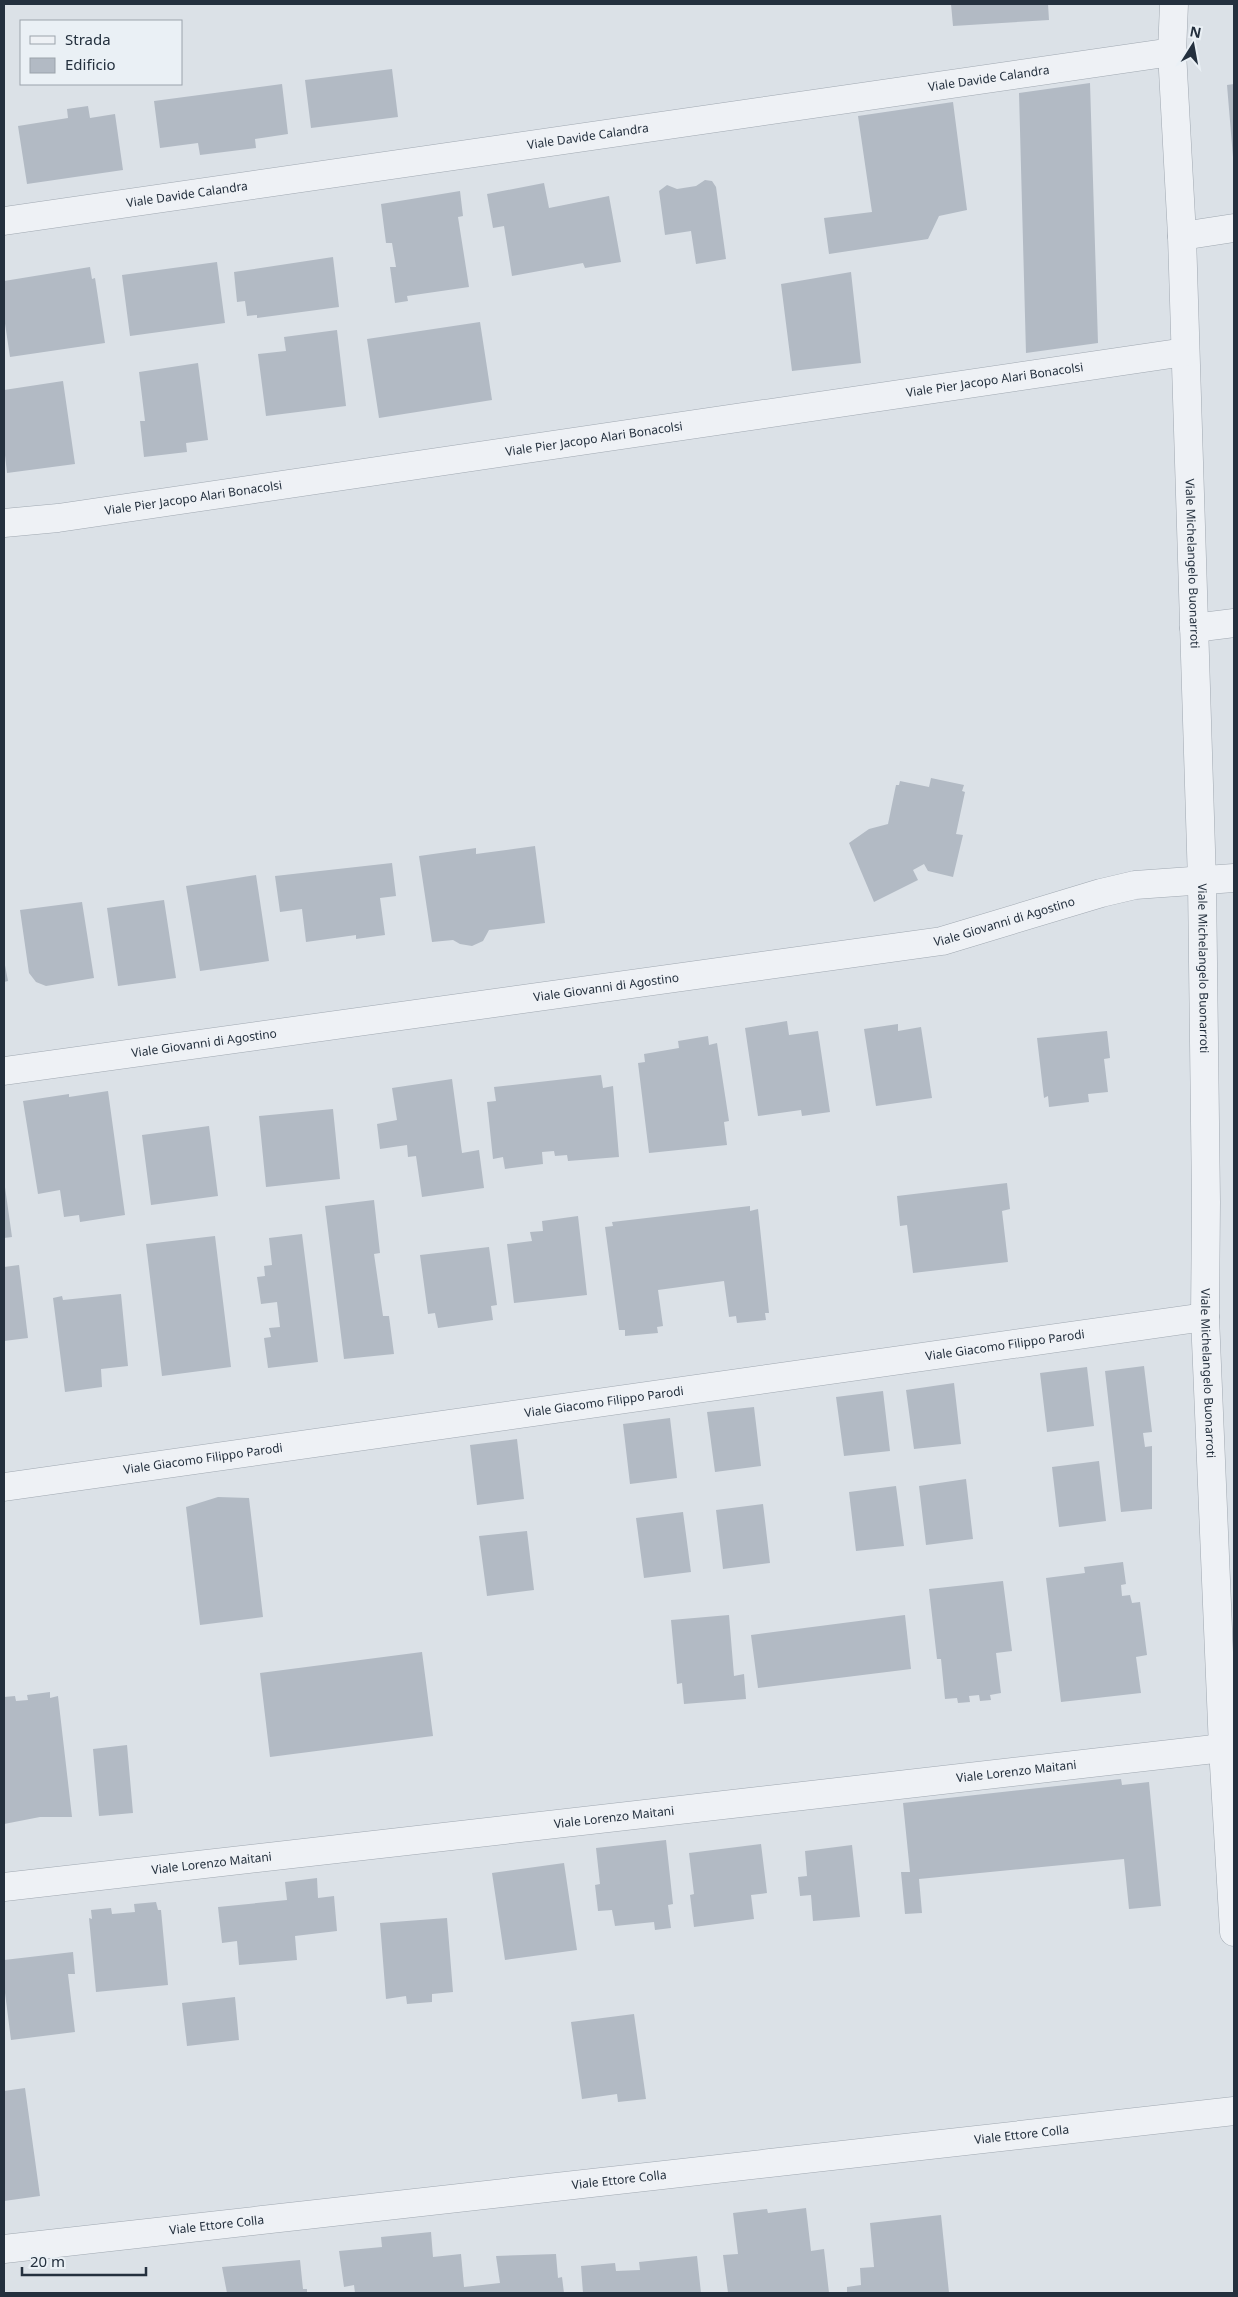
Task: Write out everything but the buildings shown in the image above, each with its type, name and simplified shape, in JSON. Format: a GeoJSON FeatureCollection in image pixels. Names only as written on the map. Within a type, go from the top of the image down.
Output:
{"type":"FeatureCollection","features":[{"type":"Feature","properties":{"kind":"street","name":"Viale Michelangelo Buonarroti"},"geometry":{"type":"LineString","coordinates":[[1174,4],[1172,52],[1182,236],[1202,882],[1206,1202],[1205,1317],[1223,1748],[1234,1932]]}},
{"type":"Feature","properties":{"kind":"street","name":"Viale Davide Calandra"},"geometry":{"type":"LineString","coordinates":[[4,221],[1172,52]]}},
{"type":"Feature","properties":{"kind":"street"},"geometry":{"type":"LineString","coordinates":[[1182,236],[1234,228]]}},
{"type":"Feature","properties":{"kind":"street","name":"Viale Pier Jacopo Alari Bonacolsi"},"geometry":{"type":"LineString","coordinates":[[4,524],[58,518],[1185,352]]}},
{"type":"Feature","properties":{"kind":"street"},"geometry":{"type":"LineString","coordinates":[[1194,628],[1234,623]]}},
{"type":"Feature","properties":{"kind":"street","name":"Viale Giovanni di Agostino"},"geometry":{"type":"LineString","coordinates":[[4,1071],[942,941],[1101,893],[1135,885],[1202,882],[1234,878]]}},
{"type":"Feature","properties":{"kind":"street","name":"Viale Giacomo Filippo Parodi"},"geometry":{"type":"LineString","coordinates":[[4,1487],[1205,1317]]}},
{"type":"Feature","properties":{"kind":"street","name":"Viale Lorenzo Maitani"},"geometry":{"type":"LineString","coordinates":[[4,1887],[1223,1748]]}},
{"type":"Feature","properties":{"kind":"street","name":"Viale Ettore Colla"},"geometry":{"type":"LineString","coordinates":[[4,2249],[1234,2111]]}}]}
